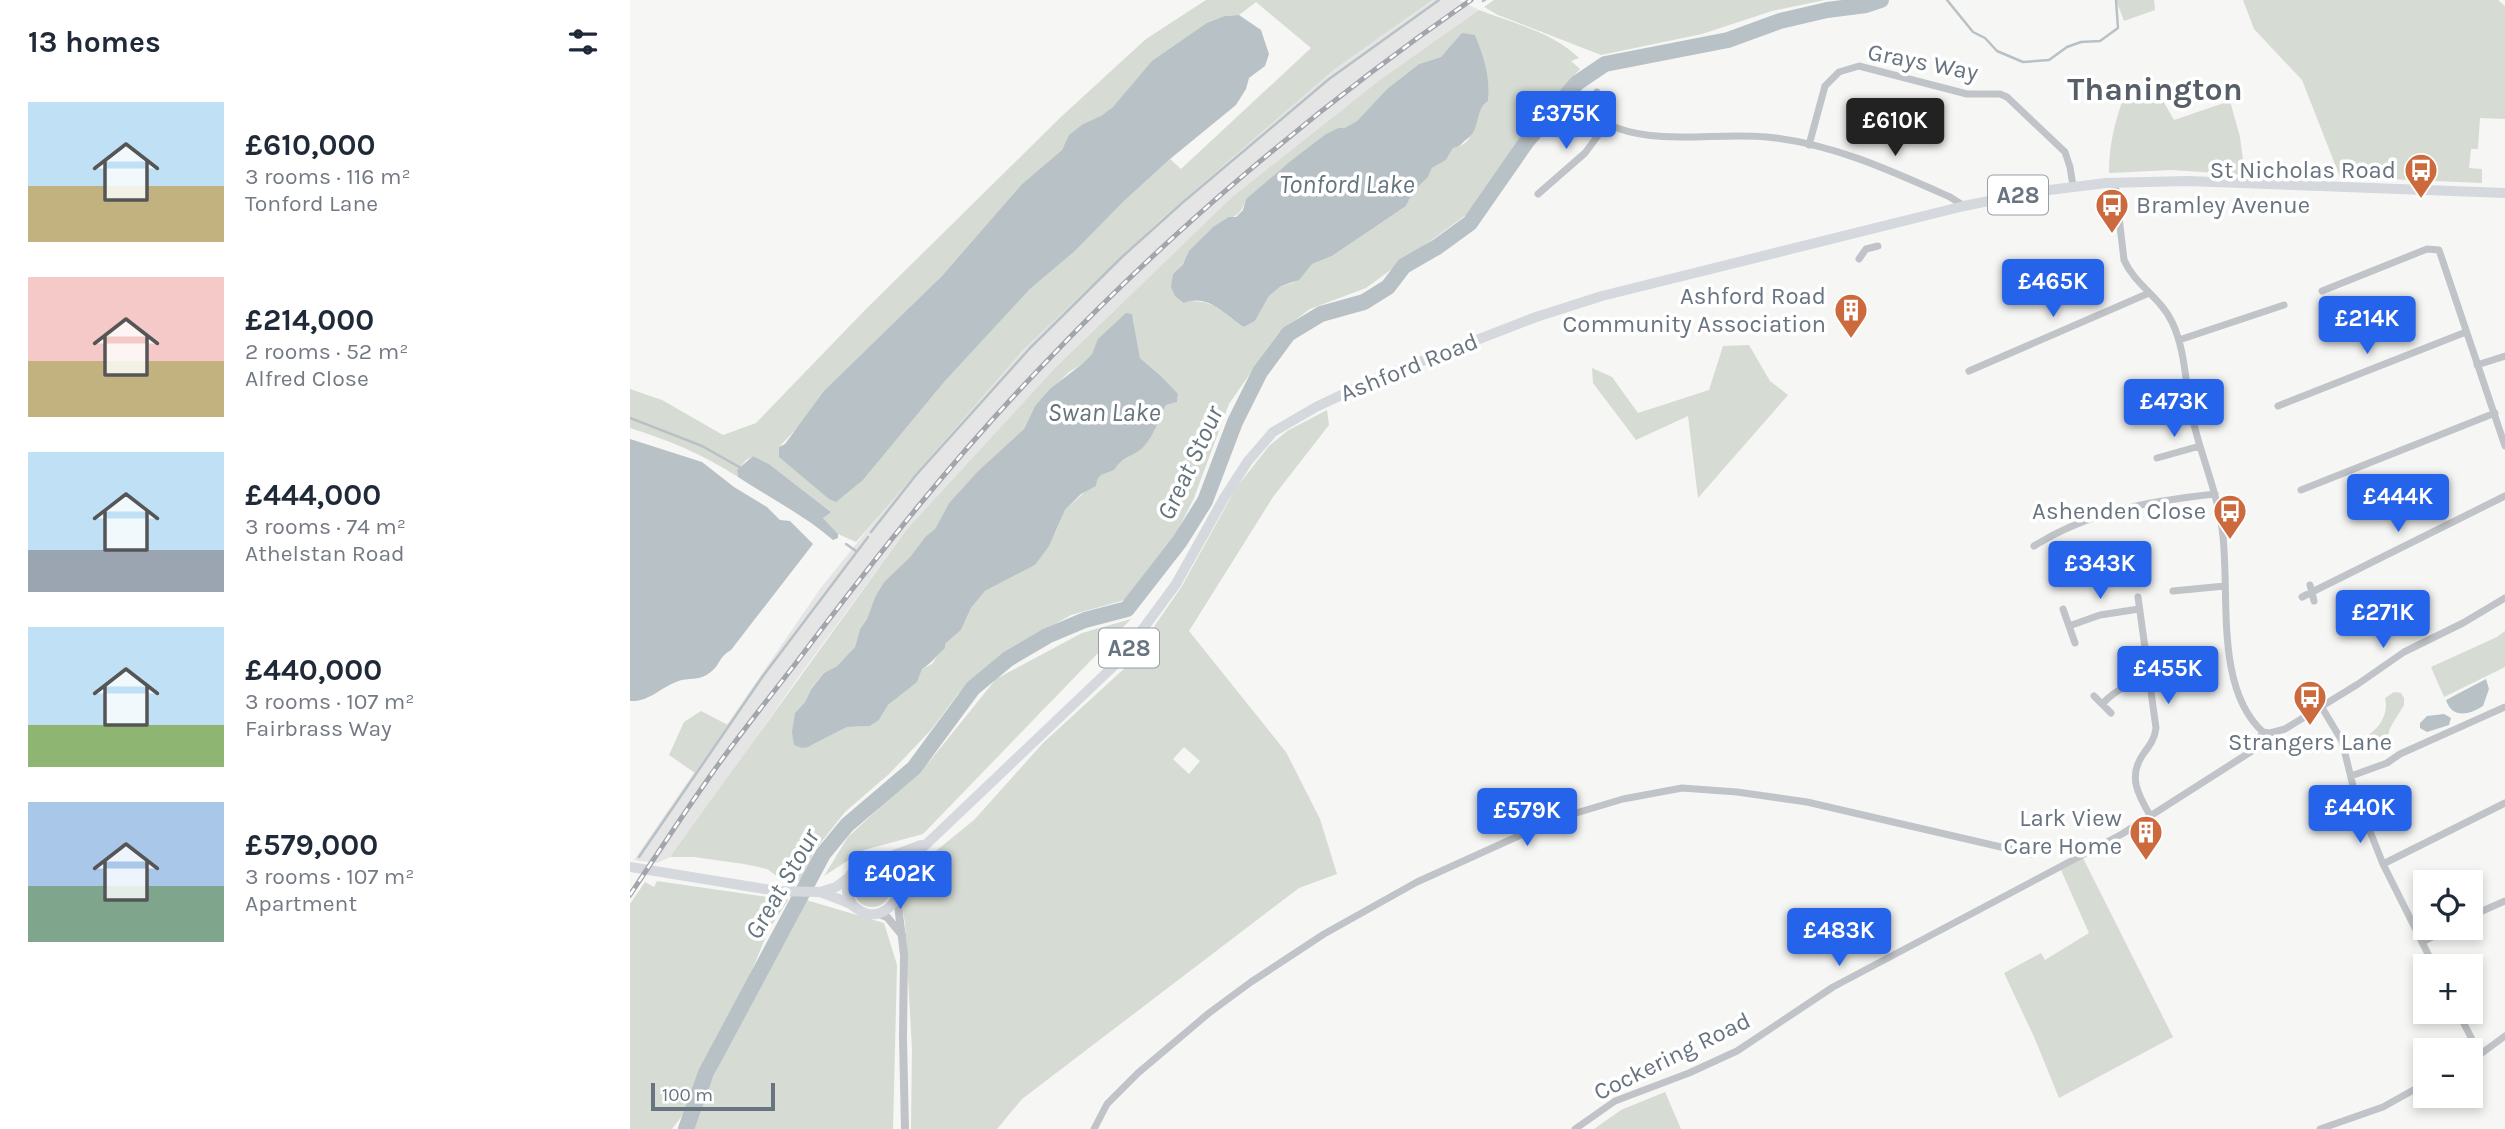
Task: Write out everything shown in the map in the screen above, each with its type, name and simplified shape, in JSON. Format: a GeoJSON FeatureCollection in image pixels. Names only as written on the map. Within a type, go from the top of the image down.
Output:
{"type":"FeatureCollection","features":[{"type":"Feature","properties":{"kind":"highway","name":"A28"},"geometry":{"type":"LineString","coordinates":[[2073,186],[2187,181],[2505,193]]}},
{"type":"Feature","properties":{"kind":"highway","name":"Ashford Road"},"geometry":{"type":"LineString","coordinates":[[898,885],[905,865],[1120,660],[1176,584],[1248,461],[1273,432],[1294,418],[1373,380],[1536,317],[1680,276],[1964,206],[2073,186]]}},
{"type":"Feature","properties":{"kind":"highway","name":"Ashford Road"},"geometry":{"type":"LineString","coordinates":[[873,863],[911,851],[929,841]]}},
{"type":"Feature","properties":{"kind":"highway"},"geometry":{"type":"LineString","coordinates":[[630,867],[768,890],[816,893],[852,904],[863,913],[879,914],[887,910],[897,897],[898,885],[887,867],[873,863],[859,866],[836,887],[816,893]]}},
{"type":"Feature","properties":{"kind":"highway"},"geometry":{"type":"LineString","coordinates":[[848,878],[846,892],[852,904]]}},
{"type":"Feature","properties":{"kind":"street","name":"Grays Way"},"geometry":{"type":"LineString","coordinates":[[1809,145],[1825,86],[1839,72],[1859,66],[1968,94],[2000,94],[2007,97],[2064,152],[2073,186]]}},
{"type":"Feature","properties":{"kind":"street"},"geometry":{"type":"LineString","coordinates":[[1597,92],[1608,122],[1616,127],[1654,134],[1753,136],[1809,145],[1846,154],[1892,172],[1950,197],[1964,206]]}},
{"type":"Feature","properties":{"kind":"street"},"geometry":{"type":"LineString","coordinates":[[1538,194],[1585,153],[1608,122]]}},
{"type":"Feature","properties":{"kind":"street"},"geometry":{"type":"LineString","coordinates":[[1546,174],[1551,181]]}},
{"type":"Feature","properties":{"kind":"street"},"geometry":{"type":"LineString","coordinates":[[2115,183],[2124,260],[2129,271],[2157,299],[2168,315],[2179,340],[2200,446],[2215,494],[2225,546],[2229,647],[2236,687],[2248,713],[2263,732],[2285,729],[2404,652],[2463,623],[2505,598]]}},
{"type":"Feature","properties":{"kind":"street"},"geometry":{"type":"LineString","coordinates":[[1859,259],[1866,249],[1878,246]]}},
{"type":"Feature","properties":{"kind":"street"},"geometry":{"type":"LineString","coordinates":[[2322,291],[2427,249],[2436,248],[2442,254],[2505,446]]}},
{"type":"Feature","properties":{"kind":"street"},"geometry":{"type":"LineString","coordinates":[[2330,276],[2334,286]]}},
{"type":"Feature","properties":{"kind":"street"},"geometry":{"type":"LineString","coordinates":[[1969,371],[2149,293]]}},
{"type":"Feature","properties":{"kind":"street"},"geometry":{"type":"LineString","coordinates":[[2179,340],[2284,305]]}},
{"type":"Feature","properties":{"kind":"street"},"geometry":{"type":"LineString","coordinates":[[2278,406],[2466,332]]}},
{"type":"Feature","properties":{"kind":"street"},"geometry":{"type":"LineString","coordinates":[[2477,365],[2505,356]]}},
{"type":"Feature","properties":{"kind":"street"},"geometry":{"type":"LineString","coordinates":[[2306,488],[2495,413]]}},
{"type":"Feature","properties":{"kind":"street"},"geometry":{"type":"LineString","coordinates":[[2157,458],[2200,446]]}},
{"type":"Feature","properties":{"kind":"street"},"geometry":{"type":"LineString","coordinates":[[2034,546],[2088,519],[2133,505],[2215,494]]}},
{"type":"Feature","properties":{"kind":"street"},"geometry":{"type":"LineString","coordinates":[[2302,597],[2505,496]]}},
{"type":"Feature","properties":{"kind":"street"},"geometry":{"type":"LineString","coordinates":[[2173,591],[2225,586]]}},
{"type":"Feature","properties":{"kind":"street"},"geometry":{"type":"LineString","coordinates":[[2138,597],[2156,720],[2155,735],[2134,772],[2137,791],[2151,817]]}},
{"type":"Feature","properties":{"kind":"street"},"geometry":{"type":"LineString","coordinates":[[2063,609],[2075,643]]}},
{"type":"Feature","properties":{"kind":"street"},"geometry":{"type":"LineString","coordinates":[[2069,626],[2100,615],[2140,609]]}},
{"type":"Feature","properties":{"kind":"street"},"geometry":{"type":"LineString","coordinates":[[2102,704],[2117,689],[2150,681]]}},
{"type":"Feature","properties":{"kind":"street"},"geometry":{"type":"LineString","coordinates":[[2094,696],[2111,713]]}},
{"type":"Feature","properties":{"kind":"street"},"geometry":{"type":"LineString","coordinates":[[2320,706],[2342,741],[2355,794],[2383,864],[2428,954]]}},
{"type":"Feature","properties":{"kind":"street"},"geometry":{"type":"LineString","coordinates":[[2351,776],[2387,763],[2400,754],[2505,707]]}},
{"type":"Feature","properties":{"kind":"street","name":"Cockering Road"},"geometry":{"type":"LineString","coordinates":[[1575,1129],[1615,1101],[1689,1073],[1737,1051],[1833,987],[2151,817],[2252,751],[2263,732]]}},
{"type":"Feature","properties":{"kind":"street"},"geometry":{"type":"LineString","coordinates":[[1094,1129],[1107,1104],[1138,1073],[1220,1005],[1324,934],[1417,882],[1556,819],[1623,799],[1682,788],[1737,792],[1807,802],[2031,854]]}},
{"type":"Feature","properties":{"kind":"street"},"geometry":{"type":"LineString","coordinates":[[2383,864],[2505,803]]}},
{"type":"Feature","properties":{"kind":"street"},"geometry":{"type":"LineString","coordinates":[[897,897],[904,964],[905,1129]]}},
{"type":"Feature","properties":{"kind":"street"},"geometry":{"type":"LineString","coordinates":[[2483,911],[2505,901]]}},
{"type":"Feature","properties":{"kind":"street"},"geometry":{"type":"LineString","coordinates":[[879,914],[887,918],[902,935]]}},
{"type":"Feature","properties":{"kind":"street"},"geometry":{"type":"LineString","coordinates":[[2422,942],[2426,940]]}},
{"type":"Feature","properties":{"kind":"street"},"geometry":{"type":"LineString","coordinates":[[2483,1053],[2505,1036]]}},
{"type":"Feature","properties":{"kind":"street"},"geometry":{"type":"LineString","coordinates":[[2320,1129],[2383,1107],[2413,1090]]}},
{"type":"Feature","properties":{"kind":"shaded area"},"geometry":{"type":"Polygon","coordinates":[[[1206,0],[1432,0],[1335,69],[1160,220],[1025,348],[856,542],[838,534],[823,518],[830,511],[769,464],[753,456],[737,471],[738,477],[686,449],[630,428],[630,389],[662,400],[723,435],[756,423],[865,310],[1062,116],[1146,39],[1206,0]],[[1256,2],[1239,15],[1225,16],[1102,116],[1083,124],[1070,135],[1062,150],[1022,184],[941,277],[779,447],[863,480],[945,381],[1030,289],[1075,251],[1170,159],[1181,169],[1311,48],[1256,2]]]}},
{"type":"Feature","properties":{"kind":"shaded area"},"geometry":{"type":"Polygon","coordinates":[[[1407,0],[1459,0],[1479,10],[1381,79],[1232,197],[1056,367],[907,529],[800,675],[681,845],[670,857],[657,863],[634,860],[820,589],[913,473],[1025,348],[1062,309],[1181,201],[1335,69],[1413,13],[1407,0]]]}},
{"type":"Feature","properties":{"kind":"shaded area"},"geometry":{"type":"Polygon","coordinates":[[[1494,0],[1825,0],[1772,11],[1702,34],[1601,55],[1484,7],[1494,0]]]}},
{"type":"Feature","properties":{"kind":"shaded area"},"geometry":{"type":"Polygon","coordinates":[[[2116,0],[2154,0],[2155,10],[2124,21],[2116,0]]]}},
{"type":"Feature","properties":{"kind":"shaded area"},"geometry":{"type":"Polygon","coordinates":[[[2243,0],[2498,0],[2505,6],[2505,119],[2480,118],[2478,149],[2471,149],[2469,168],[2482,169],[2482,183],[2340,177],[2302,80],[2254,29],[2243,0]]]}},
{"type":"Feature","properties":{"kind":"shaded area"},"geometry":{"type":"Polygon","coordinates":[[[1479,10],[1557,41],[1579,58],[1571,61],[1580,69],[1539,115],[1466,215],[1366,288],[1310,309],[1279,332],[1229,404],[1194,498],[1172,542],[1132,598],[1071,615],[1004,653],[958,694],[931,730],[889,774],[845,812],[815,850],[801,881],[784,881],[767,869],[744,864],[694,857],[670,857],[907,529],[1056,367],[1232,197],[1381,79],[1479,10]],[[1475,35],[1451,47],[1441,57],[1419,64],[1387,89],[1357,121],[1345,129],[1338,128],[1326,134],[1246,199],[1241,211],[1234,217],[1209,231],[1173,274],[1191,301],[1208,303],[1244,327],[1255,321],[1269,296],[1281,286],[1293,283],[1312,264],[1332,256],[1406,206],[1413,192],[1428,177],[1432,168],[1446,160],[1453,148],[1467,141],[1479,113],[1488,101],[1486,68],[1475,35]],[[1132,314],[1099,339],[1092,354],[1069,372],[1035,406],[1024,429],[978,471],[949,503],[935,529],[884,582],[860,629],[855,647],[837,666],[824,673],[795,713],[802,748],[847,727],[870,726],[879,720],[888,705],[916,682],[922,669],[932,664],[945,644],[961,630],[971,608],[985,591],[1035,565],[1055,533],[1065,510],[1088,489],[1100,473],[1110,472],[1149,440],[1166,405],[1177,402],[1178,395],[1140,358],[1132,314]]]}},
{"type":"Feature","properties":{"kind":"shaded area"},"geometry":{"type":"Polygon","coordinates":[[[2123,99],[2162,99],[2174,120],[2230,101],[2240,137],[2245,175],[2172,170],[2109,173],[2113,136],[2123,99]]]}},
{"type":"Feature","properties":{"kind":"shaded area"},"geometry":{"type":"Polygon","coordinates":[[[1749,345],[1770,381],[1788,395],[1698,498],[1688,416],[1636,440],[1593,383],[1592,368],[1612,377],[1638,413],[1709,390],[1723,346],[1749,345]]]}},
{"type":"Feature","properties":{"kind":"shaded area"},"geometry":{"type":"Polygon","coordinates":[[[1327,410],[1329,425],[1273,497],[1189,631],[1286,752],[1320,819],[1337,874],[1299,888],[1022,1099],[997,1129],[911,1129],[912,1049],[905,923],[901,901],[910,872],[974,820],[1043,743],[1127,666],[1182,586],[1236,488],[1269,446],[1287,431],[1327,410]],[[1184,747],[1173,759],[1189,774],[1200,761],[1184,747]]]}},
{"type":"Feature","properties":{"kind":"shaded area"},"geometry":{"type":"Polygon","coordinates":[[[1131,619],[923,834],[864,850],[824,876],[848,837],[929,762],[996,679],[1082,633],[1131,619]]]}},
{"type":"Feature","properties":{"kind":"shaded area"},"geometry":{"type":"Polygon","coordinates":[[[2505,631],[2505,667],[2444,697],[2431,667],[2505,631]]]}},
{"type":"Feature","properties":{"kind":"shaded area"},"geometry":{"type":"Polygon","coordinates":[[[2394,692],[2401,693],[2404,705],[2390,728],[2386,743],[2381,743],[2376,738],[2372,742],[2368,735],[2382,720],[2386,709],[2385,698],[2394,692]]]}},
{"type":"Feature","properties":{"kind":"shaded area"},"geometry":{"type":"Polygon","coordinates":[[[701,711],[728,725],[695,773],[669,755],[684,722],[701,711]]]}},
{"type":"Feature","properties":{"kind":"shaded area"},"geometry":{"type":"Polygon","coordinates":[[[2083,858],[2173,1037],[2059,1098],[2004,973],[2041,953],[2045,960],[2089,933],[2061,870],[2083,858]]]}},
{"type":"Feature","properties":{"kind":"shaded area"},"geometry":{"type":"Polygon","coordinates":[[[872,871],[885,876],[890,889],[885,902],[872,907],[859,902],[854,889],[859,876],[872,871]]]}},
{"type":"Feature","properties":{"kind":"shaded area"},"geometry":{"type":"Polygon","coordinates":[[[657,881],[782,897],[788,900],[768,931],[685,1112],[672,1129],[630,1129],[630,904],[645,882],[654,887],[657,881]]]}},
{"type":"Feature","properties":{"kind":"shaded area"},"geometry":{"type":"Polygon","coordinates":[[[806,900],[884,923],[897,965],[893,1129],[689,1129],[722,1059],[806,900]]]}},
{"type":"Feature","properties":{"kind":"shaded area"},"geometry":{"type":"Polygon","coordinates":[[[1665,1092],[1681,1129],[1594,1129],[1621,1110],[1665,1092]]]}},
{"type":"Feature","properties":{"kind":"water"},"geometry":{"type":"Polygon","coordinates":[[[1239,15],[1261,30],[1269,54],[1265,66],[1249,78],[1236,105],[1170,159],[1075,251],[1030,289],[945,381],[863,480],[836,502],[779,457],[779,447],[785,444],[824,391],[941,277],[1022,184],[1062,150],[1069,135],[1113,107],[1152,61],[1207,23],[1225,16],[1239,15]]]}},
{"type":"Feature","properties":{"kind":"water","name":"Tonford Lake"},"geometry":{"type":"Polygon","coordinates":[[[1462,33],[1475,35],[1488,76],[1488,101],[1481,110],[1471,135],[1453,148],[1446,160],[1432,168],[1428,177],[1413,192],[1406,206],[1332,256],[1312,264],[1299,280],[1281,286],[1269,296],[1255,321],[1244,327],[1209,303],[1184,303],[1175,296],[1171,287],[1173,274],[1183,264],[1189,251],[1213,227],[1229,217],[1236,217],[1243,210],[1246,199],[1292,160],[1326,134],[1357,121],[1387,89],[1419,64],[1441,57],[1462,33]]]}},
{"type":"Feature","properties":{"kind":"water","name":"Swan Lake"},"geometry":{"type":"Polygon","coordinates":[[[1126,313],[1132,314],[1140,358],[1178,394],[1177,402],[1166,405],[1148,441],[1115,469],[1100,476],[1096,486],[1081,494],[1065,510],[1049,546],[1035,565],[985,591],[971,608],[961,630],[922,669],[917,682],[888,705],[879,720],[870,726],[847,727],[808,747],[794,745],[792,732],[795,713],[824,673],[837,666],[855,647],[860,629],[884,582],[935,529],[949,503],[978,471],[1024,429],[1035,406],[1050,389],[1092,354],[1098,339],[1126,313]]]}},
{"type":"Feature","properties":{"kind":"water"},"geometry":{"type":"Polygon","coordinates":[[[630,439],[702,462],[734,487],[767,507],[780,520],[790,521],[813,544],[713,670],[703,677],[676,682],[637,701],[630,701],[630,439]]]}},
{"type":"Feature","properties":{"kind":"water"},"geometry":{"type":"Polygon","coordinates":[[[753,456],[769,464],[831,512],[823,518],[838,534],[838,538],[833,540],[738,477],[737,470],[753,456]]]}},
{"type":"Feature","properties":{"kind":"water"},"geometry":{"type":"Polygon","coordinates":[[[2486,679],[2489,689],[2483,706],[2462,714],[2452,710],[2446,700],[2486,679]]]}},
{"type":"Feature","properties":{"kind":"water"},"geometry":{"type":"Polygon","coordinates":[[[2444,714],[2451,718],[2449,725],[2427,732],[2420,728],[2420,723],[2427,716],[2444,714]]]}},
{"type":"Feature","properties":{"kind":"waterway"},"geometry":{"type":"LineString","coordinates":[[871,532],[916,475],[1030,348],[1122,257],[1329,79],[1439,0]]}},
{"type":"Feature","properties":{"kind":"waterway","name":"Great Stour"},"geometry":{"type":"LineString","coordinates":[[686,1129],[706,1073],[823,854],[847,825],[914,768],[973,688],[1008,659],[1047,636],[1085,620],[1127,609],[1180,541],[1205,501],[1235,422],[1260,372],[1288,334],[1321,314],[1364,302],[1388,287],[1404,266],[1470,223],[1527,141],[1577,83],[1605,64],[1728,40],[1780,21],[1881,0]]}},
{"type":"Feature","properties":{"kind":"waterway"},"geometry":{"type":"LineString","coordinates":[[1947,0],[1973,32],[1985,38],[1997,51],[2023,62],[2049,60],[2067,47],[2081,42],[2100,41],[2118,28],[2116,0]]}},
{"type":"Feature","properties":{"kind":"waterway"},"geometry":{"type":"LineString","coordinates":[[630,418],[702,446],[741,468]]}},
{"type":"Feature","properties":{"kind":"waterway"},"geometry":{"type":"LineString","coordinates":[[639,857],[763,676],[868,537]]}},
{"type":"Feature","properties":{"kind":"waterway"},"geometry":{"type":"LineString","coordinates":[[846,544],[856,551]]}},
{"type":"Feature","properties":{"kind":"railway"},"geometry":{"type":"LineString","coordinates":[[630,895],[696,796],[750,722],[916,508],[1012,398],[1094,313],[1196,216],[1304,125],[1471,0]]}},
{"type":"Feature","properties":{"kind":"place","name":"St Nicholas Road"},"geometry":{"type":"Point","coordinates":[2421,200]}},
{"type":"Feature","properties":{"kind":"place","name":"Bramley Avenue"},"geometry":{"type":"Point","coordinates":[2112,235]}},
{"type":"Feature","properties":{"kind":"place","name":"Ashford Road Community Association"},"geometry":{"type":"Point","coordinates":[1851,340]}},
{"type":"Feature","properties":{"kind":"place","name":"Ashenden Close"},"geometry":{"type":"Point","coordinates":[2230,541]}},
{"type":"Feature","properties":{"kind":"place","name":"Strangers Lane"},"geometry":{"type":"Point","coordinates":[2310,727]}},
{"type":"Feature","properties":{"kind":"place","name":"Lark View Care Home"},"geometry":{"type":"Point","coordinates":[2146,862]}},
{"type":"Feature","properties":{"kind":"district","name":"Thanington"},"geometry":{"type":"Point","coordinates":[2155,89]}}]}
